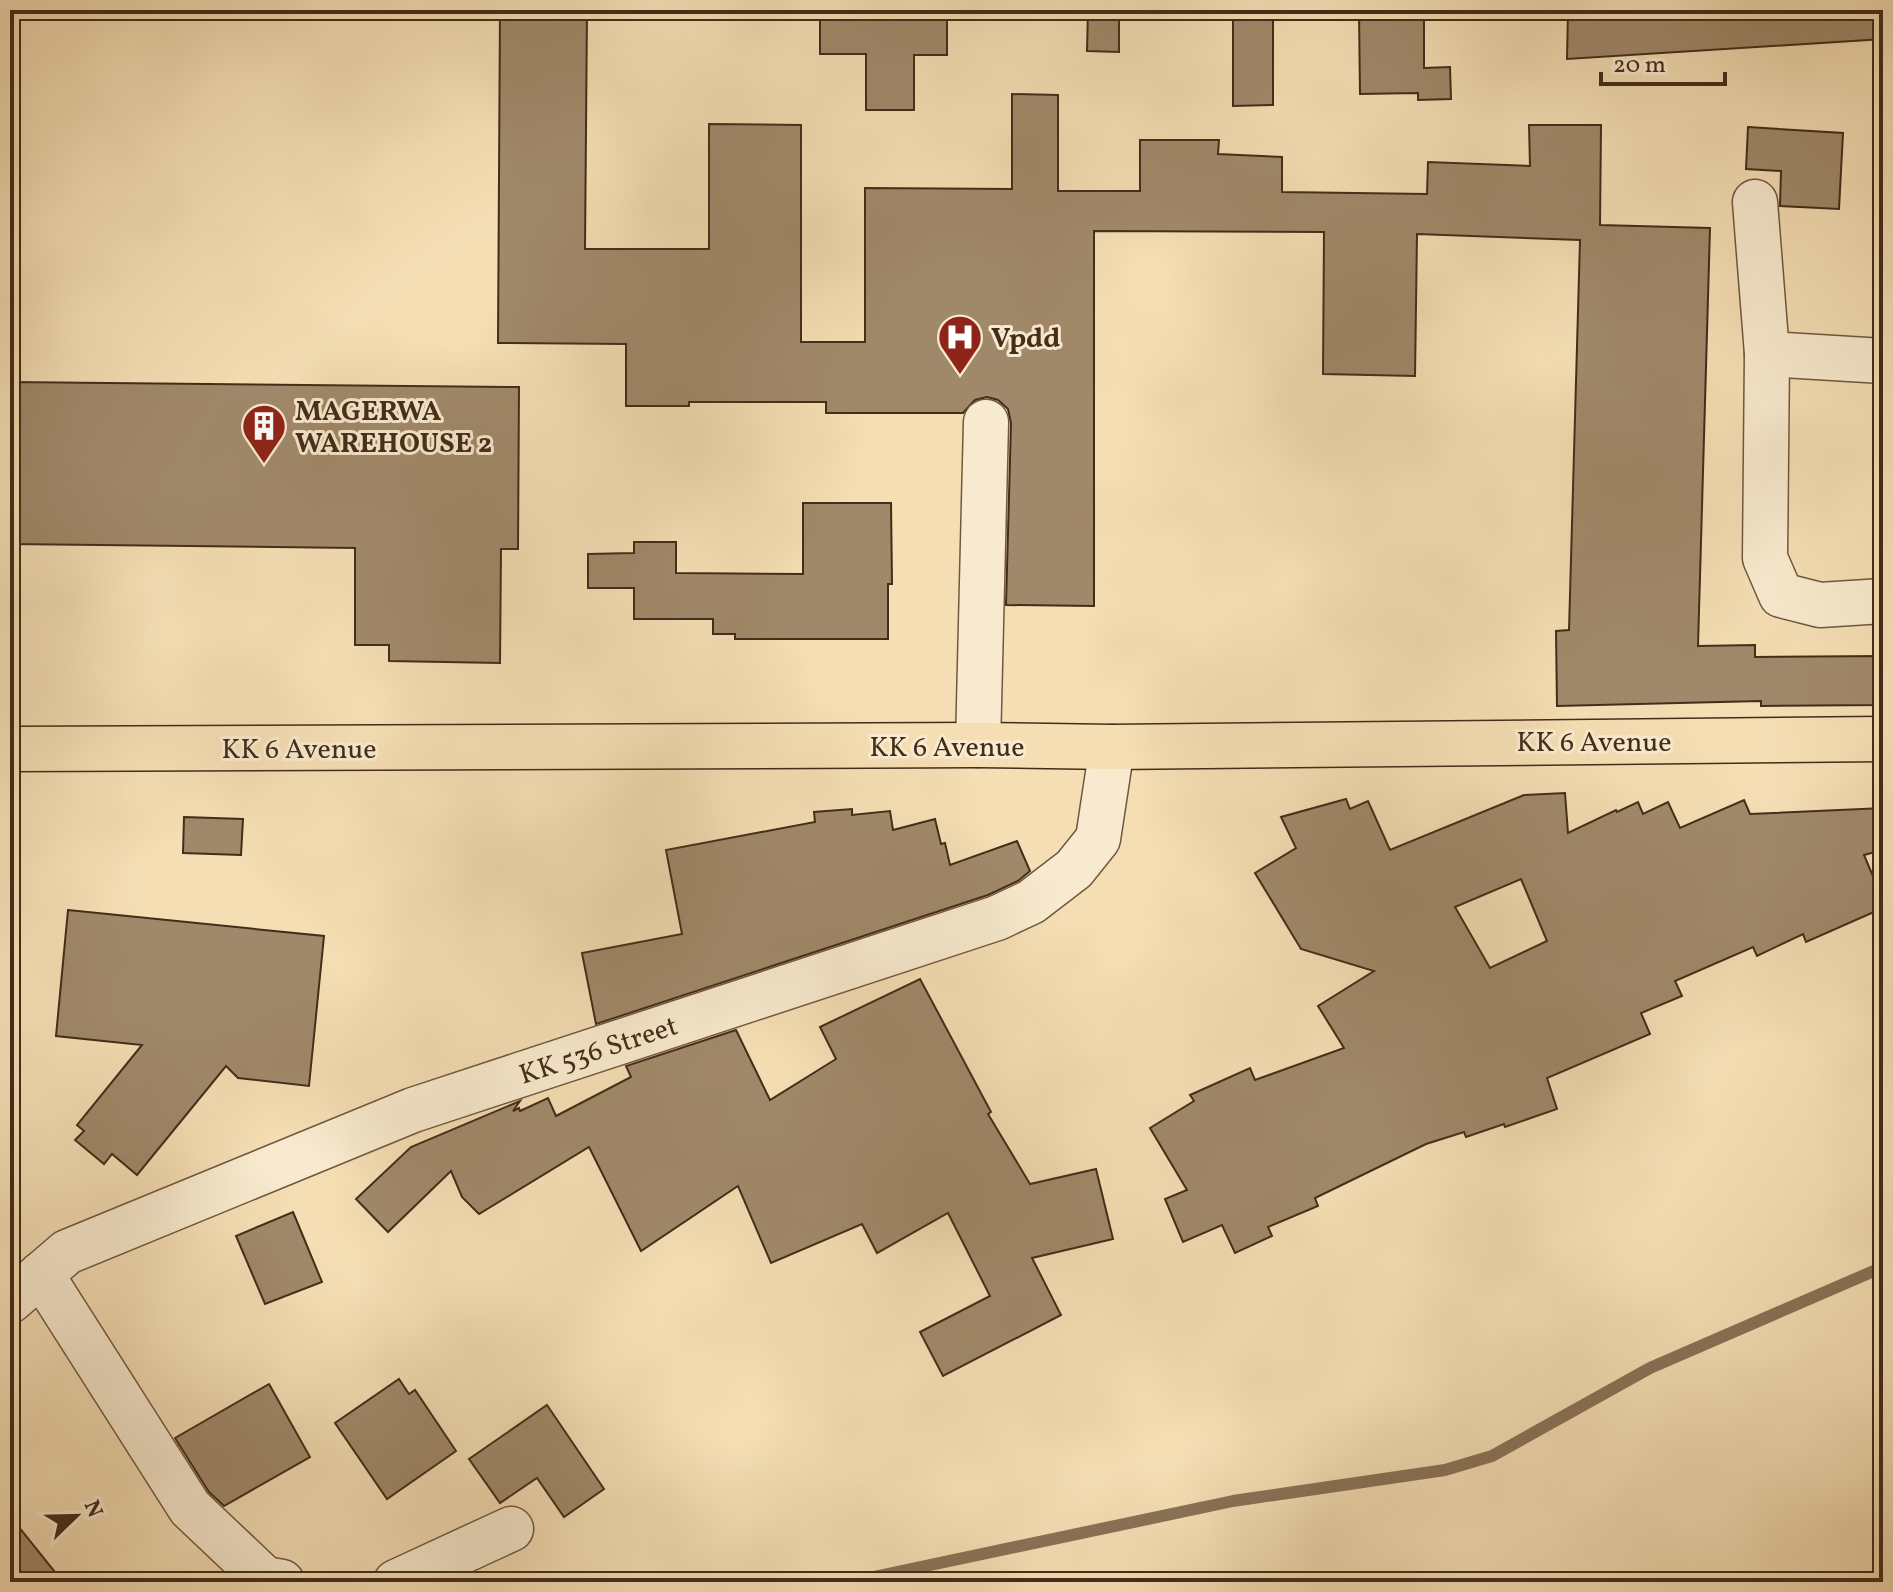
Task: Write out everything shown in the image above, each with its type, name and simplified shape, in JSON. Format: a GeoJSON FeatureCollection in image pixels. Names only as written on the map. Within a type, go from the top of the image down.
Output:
{"type":"FeatureCollection","features":[{"type":"Feature","properties":{"kind":"main road","name":"KK 6 Avenue"},"geometry":{"type":"LineString","coordinates":[[10,749],[1112,747],[1883,739]]}},
{"type":"Feature","properties":{"kind":"street"},"geometry":{"type":"LineString","coordinates":[[1755,202],[1767,354],[1765,558],[1781,595],[1820,605],[1883,601]]}},
{"type":"Feature","properties":{"kind":"street"},"geometry":{"type":"LineString","coordinates":[[1767,354],[1883,361]]}},
{"type":"Feature","properties":{"kind":"street"},"geometry":{"type":"LineString","coordinates":[[978,745],[986,422]]}},
{"type":"Feature","properties":{"kind":"street","name":"KK 536 Street"},"geometry":{"type":"LineString","coordinates":[[25,1288],[67,1252],[413,1110],[997,918],[1020,907],[1074,869],[1098,839],[1112,747]]}},
{"type":"Feature","properties":{"kind":"street"},"geometry":{"type":"LineString","coordinates":[[25,1288],[190,1508],[265,1579],[282,1582]]}},
{"type":"Feature","properties":{"kind":"street"},"geometry":{"type":"LineString","coordinates":[[396,1582],[511,1529]]}},
{"type":"Feature","properties":{"kind":"building"},"geometry":{"type":"Polygon","coordinates":[[[500,10],[587,10],[585,249],[709,249],[709,124],[801,125],[801,342],[865,342],[865,188],[1012,189],[1012,94],[1058,95],[1058,191],[1140,191],[1140,140],[1219,140],[1218,154],[1282,157],[1282,192],[1427,194],[1428,162],[1530,166],[1529,125],[1601,125],[1600,225],[1710,228],[1698,646],[1755,645],[1755,657],[1883,656],[1883,705],[1761,706],[1761,701],[1557,706],[1556,631],[1569,630],[1580,240],[1417,234],[1415,376],[1323,374],[1324,232],[1094,231],[1094,606],[1006,605],[1011,423],[1008,409],[998,400],[987,397],[975,400],[963,413],[826,413],[826,402],[689,402],[689,406],[626,406],[626,344],[498,343],[500,10]]]}},
{"type":"Feature","properties":{"kind":"building"},"geometry":{"type":"Polygon","coordinates":[[[1088,10],[1119,10],[1119,52],[1087,51],[1088,10]]]}},
{"type":"Feature","properties":{"kind":"building"},"geometry":{"type":"Polygon","coordinates":[[[1233,10],[1273,10],[1273,105],[1233,106],[1233,10]]]}},
{"type":"Feature","properties":{"kind":"building"},"geometry":{"type":"Polygon","coordinates":[[[1359,10],[1412,10],[1412,14],[1424,14],[1424,68],[1450,67],[1451,99],[1418,100],[1418,93],[1360,94],[1359,10]]]}},
{"type":"Feature","properties":{"kind":"building"},"geometry":{"type":"Polygon","coordinates":[[[1568,10],[1883,10],[1883,39],[1567,59],[1568,10]]]}},
{"type":"Feature","properties":{"kind":"building"},"geometry":{"type":"Polygon","coordinates":[[[820,13],[947,14],[947,55],[914,55],[914,110],[866,110],[866,54],[820,54],[820,13]]]}},
{"type":"Feature","properties":{"kind":"building"},"geometry":{"type":"Polygon","coordinates":[[[1748,127],[1843,133],[1839,209],[1780,206],[1781,171],[1746,169],[1748,127]]]}},
{"type":"Feature","properties":{"kind":"building","name":"MAGERWA WAREHOUSE 2"},"geometry":{"type":"Polygon","coordinates":[[[10,382],[519,387],[518,549],[501,549],[500,663],[389,661],[389,645],[355,645],[355,548],[10,544],[10,382]]]}},
{"type":"Feature","properties":{"kind":"building"},"geometry":{"type":"Polygon","coordinates":[[[803,503],[891,503],[892,584],[888,584],[888,639],[735,639],[735,634],[713,634],[713,619],[634,619],[634,588],[588,588],[588,554],[634,553],[634,542],[676,542],[676,573],[803,574],[803,503]]]}},
{"type":"Feature","properties":{"kind":"building"},"geometry":{"type":"Polygon","coordinates":[[[1565,793],[1568,833],[1638,802],[1643,814],[1668,802],[1680,828],[1744,800],[1750,814],[1883,808],[1883,850],[1864,855],[1883,900],[1883,908],[1806,942],[1803,934],[1757,956],[1753,947],[1675,981],[1682,996],[1641,1013],[1650,1034],[1547,1078],[1557,1109],[1505,1127],[1504,1124],[1466,1137],[1464,1132],[1426,1144],[1315,1198],[1318,1206],[1268,1227],[1272,1236],[1235,1253],[1222,1225],[1183,1242],[1165,1199],[1187,1190],[1150,1128],[1194,1101],[1190,1095],[1250,1068],[1255,1080],[1344,1048],[1318,1006],[1374,971],[1301,949],[1255,873],[1296,848],[1281,817],[1346,799],[1350,809],[1368,801],[1390,850],[1524,795],[1565,793]],[[1521,879],[1455,907],[1490,968],[1547,941],[1521,879]]]}},
{"type":"Feature","properties":{"kind":"building"},"geometry":{"type":"Polygon","coordinates":[[[852,809],[852,815],[890,811],[893,830],[935,819],[950,865],[1017,841],[1030,871],[1018,881],[988,895],[596,1024],[582,953],[682,934],[666,850],[815,822],[814,812],[852,809]]]}},
{"type":"Feature","properties":{"kind":"building"},"geometry":{"type":"Polygon","coordinates":[[[184,817],[243,819],[241,855],[183,853],[184,817]]]}},
{"type":"Feature","properties":{"kind":"building"},"geometry":{"type":"Polygon","coordinates":[[[68,910],[324,936],[309,1086],[238,1078],[226,1066],[137,1175],[112,1154],[104,1164],[75,1140],[84,1131],[77,1125],[142,1045],[56,1036],[68,910]]]}},
{"type":"Feature","properties":{"kind":"building"},"geometry":{"type":"Polygon","coordinates":[[[920,979],[991,1112],[988,1114],[1030,1184],[1096,1169],[1113,1239],[1032,1258],[1061,1315],[943,1376],[920,1332],[990,1296],[948,1213],[877,1253],[862,1224],[771,1263],[738,1186],[641,1251],[589,1147],[479,1214],[462,1197],[451,1171],[388,1232],[356,1199],[411,1147],[520,1101],[513,1111],[519,1108],[520,1111],[548,1098],[556,1116],[631,1077],[626,1066],[736,1030],[770,1100],[836,1059],[820,1027],[920,979]]]}},
{"type":"Feature","properties":{"kind":"building"},"geometry":{"type":"Polygon","coordinates":[[[293,1212],[322,1282],[265,1304],[236,1236],[293,1212]]]}},
{"type":"Feature","properties":{"kind":"building"},"geometry":{"type":"Polygon","coordinates":[[[399,1379],[409,1394],[415,1390],[456,1451],[387,1499],[335,1423],[399,1379]]]}},
{"type":"Feature","properties":{"kind":"building"},"geometry":{"type":"Polygon","coordinates":[[[269,1384],[310,1457],[224,1506],[209,1492],[175,1438],[269,1384]]]}},
{"type":"Feature","properties":{"kind":"building"},"geometry":{"type":"Polygon","coordinates":[[[547,1405],[604,1489],[564,1517],[537,1478],[500,1503],[469,1459],[547,1405]]]}},
{"type":"Feature","properties":{"kind":"building"},"geometry":{"type":"Polygon","coordinates":[[[10,1516],[63,1582],[21,1582],[10,1569],[10,1516]]]}},
{"type":"Feature","properties":{"kind":"waterway"},"geometry":{"type":"LineString","coordinates":[[850,1582],[1233,1501],[1445,1470],[1492,1456],[1650,1368],[1883,1267]]}},
{"type":"Feature","properties":{"kind":"place","name":"Vpdd"},"geometry":{"type":"Point","coordinates":[960,376]}},
{"type":"Feature","properties":{"kind":"place","name":"MAGERWA WAREHOUSE 2"},"geometry":{"type":"Point","coordinates":[264,465]}}]}
